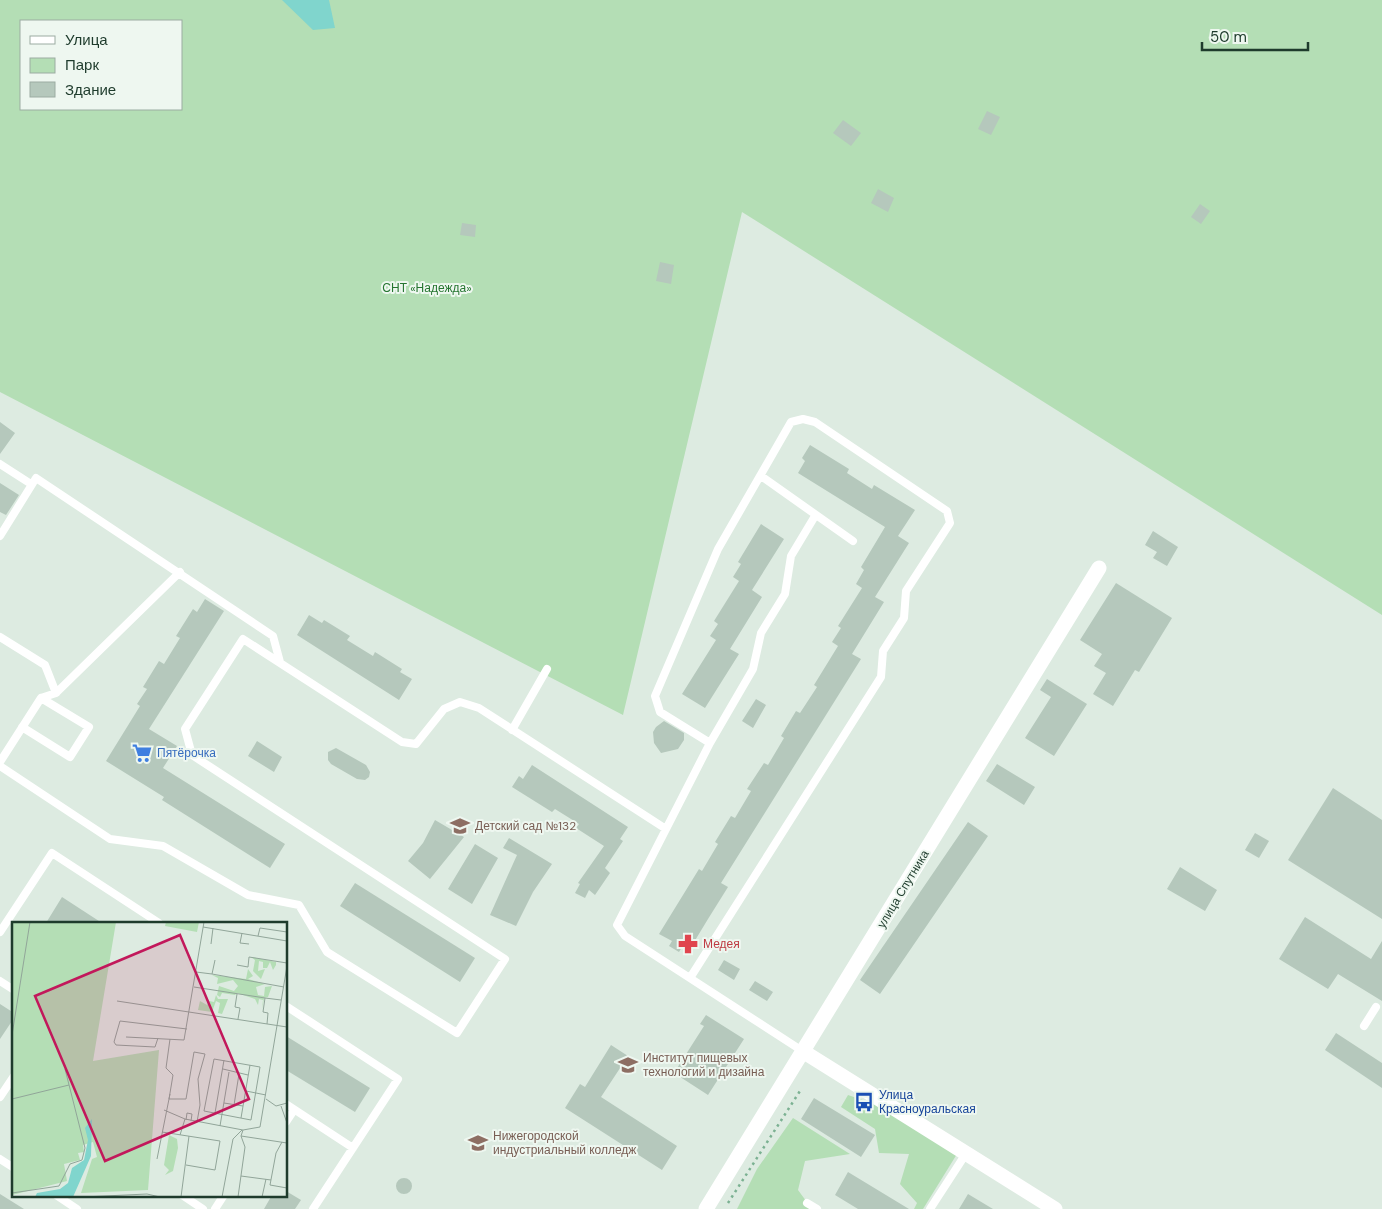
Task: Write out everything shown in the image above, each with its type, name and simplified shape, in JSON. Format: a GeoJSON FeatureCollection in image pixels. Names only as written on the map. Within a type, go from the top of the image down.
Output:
{"type":"FeatureCollection","features":[{"type":"Feature","properties":{"kind":"street","name":"улица Спутника"},"geometry":{"type":"LineString","coordinates":[[706,1209],[1099,568]]}},
{"type":"Feature","properties":{"kind":"street"},"geometry":{"type":"LineString","coordinates":[[804,1052],[967,1152],[1055,1209]]}},
{"type":"Feature","properties":{"kind":"lane"},"geometry":{"type":"LineString","coordinates":[[690,978],[881,677],[883,652],[904,618],[906,591],[950,523],[947,511],[815,422],[803,419],[791,422],[718,548],[655,696],[660,712],[710,742]]}},
{"type":"Feature","properties":{"kind":"lane"},"geometry":{"type":"LineString","coordinates":[[0,464],[31,484]]}},
{"type":"Feature","properties":{"kind":"lane"},"geometry":{"type":"LineString","coordinates":[[761,476],[815,516],[853,541]]}},
{"type":"Feature","properties":{"kind":"lane"},"geometry":{"type":"LineString","coordinates":[[0,536],[36,478],[180,572],[273,636],[280,662]]}},
{"type":"Feature","properties":{"kind":"lane"},"geometry":{"type":"LineString","coordinates":[[804,1052],[625,936],[617,925],[710,742],[753,669],[760,633],[785,594],[791,556],[815,516]]}},
{"type":"Feature","properties":{"kind":"lane"},"geometry":{"type":"LineString","coordinates":[[0,762],[42,698],[56,693],[180,572]]}},
{"type":"Feature","properties":{"kind":"lane"},"geometry":{"type":"LineString","coordinates":[[0,637],[45,665],[56,693]]}},
{"type":"Feature","properties":{"kind":"lane"},"geometry":{"type":"LineString","coordinates":[[0,766],[110,839],[163,846],[248,896],[299,904],[327,952],[457,1032],[506,959],[192,755],[185,729],[243,639],[402,742],[416,744],[444,709],[460,702],[479,708],[666,828]]}},
{"type":"Feature","properties":{"kind":"lane"},"geometry":{"type":"LineString","coordinates":[[512,730],[547,669]]}},
{"type":"Feature","properties":{"kind":"lane"},"geometry":{"type":"LineString","coordinates":[[22,727],[70,757],[89,726],[42,698]]}},
{"type":"Feature","properties":{"kind":"lane"},"geometry":{"type":"LineString","coordinates":[[0,932],[10,923],[52,853],[157,922]]}},
{"type":"Feature","properties":{"kind":"lane"},"geometry":{"type":"LineString","coordinates":[[0,981],[12,989]]}},
{"type":"Feature","properties":{"kind":"lane"},"geometry":{"type":"LineString","coordinates":[[288,1007],[398,1079],[313,1209]]}},
{"type":"Feature","properties":{"kind":"lane"},"geometry":{"type":"LineString","coordinates":[[1364,1026],[1376,1007]]}},
{"type":"Feature","properties":{"kind":"lane"},"geometry":{"type":"LineString","coordinates":[[0,1097],[12,1081]]}},
{"type":"Feature","properties":{"kind":"lane"},"geometry":{"type":"LineString","coordinates":[[288,1106],[353,1148]]}},
{"type":"Feature","properties":{"kind":"lane"},"geometry":{"type":"LineString","coordinates":[[288,1119],[294,1110]]}},
{"type":"Feature","properties":{"kind":"lane"},"geometry":{"type":"LineString","coordinates":[[930,1209],[967,1152]]}},
{"type":"Feature","properties":{"kind":"lane"},"geometry":{"type":"LineString","coordinates":[[0,1159],[12,1167]]}},
{"type":"Feature","properties":{"kind":"lane"},"geometry":{"type":"LineString","coordinates":[[57,1196],[74,1208]]}},
{"type":"Feature","properties":{"kind":"lane"},"geometry":{"type":"LineString","coordinates":[[184,1196],[203,1209]]}},
{"type":"Feature","properties":{"kind":"lane"},"geometry":{"type":"LineString","coordinates":[[215,1209],[223,1196]]}},
{"type":"Feature","properties":{"kind":"lane"},"geometry":{"type":"LineString","coordinates":[[808,1203],[817,1209]]}},
{"type":"Feature","properties":{"kind":"path"},"geometry":{"type":"LineString","coordinates":[[725,1209],[800,1091]]}},
{"type":"Feature","properties":{"kind":"green space","name":"СНТ «Надежда»"},"geometry":{"type":"Polygon","coordinates":[[[0,0],[1382,0],[1382,615],[742,212],[623,715],[0,392],[0,0]]]}},
{"type":"Feature","properties":{"kind":"green space"},"geometry":{"type":"Polygon","coordinates":[[[848,1095],[895,1111],[957,1154],[923,1209],[914,1209],[917,1203],[900,1184],[909,1154],[879,1153],[875,1129],[841,1107],[848,1095]]]}},
{"type":"Feature","properties":{"kind":"green space"},"geometry":{"type":"Polygon","coordinates":[[[793,1118],[850,1154],[805,1161],[798,1190],[812,1209],[737,1209],[757,1169],[793,1118]]]}},
{"type":"Feature","properties":{"kind":"water"},"geometry":{"type":"Polygon","coordinates":[[[282,0],[329,0],[335,28],[313,30],[282,0]]]}},
{"type":"Feature","properties":{"kind":"building"},"geometry":{"type":"Polygon","coordinates":[[[987,111],[1000,117],[991,135],[978,129],[987,111]]]}},
{"type":"Feature","properties":{"kind":"building"},"geometry":{"type":"Polygon","coordinates":[[[843,120],[861,133],[851,146],[833,133],[843,120]]]}},
{"type":"Feature","properties":{"kind":"building"},"geometry":{"type":"Polygon","coordinates":[[[878,189],[894,198],[888,212],[871,203],[878,189]]]}},
{"type":"Feature","properties":{"kind":"building"},"geometry":{"type":"Polygon","coordinates":[[[1200,204],[1210,211],[1201,224],[1191,217],[1200,204]]]}},
{"type":"Feature","properties":{"kind":"building"},"geometry":{"type":"Polygon","coordinates":[[[462,223],[476,225],[475,237],[460,235],[462,223]]]}},
{"type":"Feature","properties":{"kind":"building"},"geometry":{"type":"Polygon","coordinates":[[[660,262],[674,265],[671,284],[656,281],[660,262]]]}},
{"type":"Feature","properties":{"kind":"building"},"geometry":{"type":"Polygon","coordinates":[[[0,422],[15,433],[0,454],[0,422]]]}},
{"type":"Feature","properties":{"kind":"building"},"geometry":{"type":"Polygon","coordinates":[[[810,445],[849,469],[847,473],[872,489],[874,485],[915,510],[898,536],[909,543],[875,597],[884,602],[852,654],[861,659],[721,883],[728,887],[688,952],[682,947],[679,952],[669,946],[672,941],[659,934],[699,869],[702,871],[718,844],[715,842],[731,816],[735,818],[751,791],[747,789],[764,763],[768,765],[784,738],[781,736],[796,711],[800,713],[817,687],[814,685],[838,646],[832,642],[841,628],[838,626],[862,588],[856,584],[864,570],[861,567],[885,527],[798,473],[805,461],[802,458],[810,445]]]}},
{"type":"Feature","properties":{"kind":"building"},"geometry":{"type":"Polygon","coordinates":[[[0,483],[19,495],[6,515],[0,512],[0,483]]]}},
{"type":"Feature","properties":{"kind":"building"},"geometry":{"type":"Polygon","coordinates":[[[761,524],[784,539],[752,590],[762,597],[730,649],[739,654],[705,708],[682,694],[716,640],[710,636],[718,624],[714,621],[739,581],[733,577],[741,564],[738,562],[761,524]]]}},
{"type":"Feature","properties":{"kind":"building"},"geometry":{"type":"Polygon","coordinates":[[[1153,531],[1178,547],[1167,566],[1153,558],[1157,552],[1145,545],[1153,531]]]}},
{"type":"Feature","properties":{"kind":"building"},"geometry":{"type":"Polygon","coordinates":[[[1116,583],[1172,618],[1139,672],[1135,670],[1113,706],[1093,694],[1106,673],[1094,666],[1102,654],[1080,640],[1116,583]]]}},
{"type":"Feature","properties":{"kind":"building"},"geometry":{"type":"Polygon","coordinates":[[[205,599],[224,611],[149,729],[177,746],[163,768],[285,844],[270,868],[162,800],[164,797],[106,761],[140,706],[137,704],[147,689],[143,687],[159,661],[164,664],[180,638],[176,636],[193,609],[197,612],[205,599]]]}},
{"type":"Feature","properties":{"kind":"building"},"geometry":{"type":"Polygon","coordinates":[[[309,615],[322,623],[324,620],[350,636],[347,640],[373,656],[375,652],[402,669],[400,672],[412,679],[399,700],[297,635],[309,615]]]}},
{"type":"Feature","properties":{"kind":"building"},"geometry":{"type":"Polygon","coordinates":[[[1047,679],[1087,704],[1054,756],[1025,738],[1051,697],[1040,690],[1047,679]]]}},
{"type":"Feature","properties":{"kind":"building"},"geometry":{"type":"Polygon","coordinates":[[[756,699],[766,705],[753,728],[742,721],[756,699]]]}},
{"type":"Feature","properties":{"kind":"building"},"geometry":{"type":"Polygon","coordinates":[[[664,721],[684,733],[684,740],[678,749],[661,753],[654,743],[653,732],[664,721]]]}},
{"type":"Feature","properties":{"kind":"building"},"geometry":{"type":"Polygon","coordinates":[[[257,741],[282,757],[274,772],[248,756],[257,741]]]}},
{"type":"Feature","properties":{"kind":"building"},"geometry":{"type":"Polygon","coordinates":[[[336,748],[366,765],[370,772],[369,777],[365,780],[357,779],[331,764],[328,760],[328,752],[336,748]]]}},
{"type":"Feature","properties":{"kind":"building"},"geometry":{"type":"Polygon","coordinates":[[[997,764],[1035,787],[1024,805],[986,781],[997,764]]]}},
{"type":"Feature","properties":{"kind":"building"},"geometry":{"type":"Polygon","coordinates":[[[532,765],[628,827],[620,839],[623,841],[605,868],[610,873],[595,895],[589,890],[585,898],[575,893],[580,884],[578,883],[604,846],[576,828],[579,824],[555,809],[552,812],[512,787],[519,776],[523,779],[532,765]]]}},
{"type":"Feature","properties":{"kind":"building"},"geometry":{"type":"Polygon","coordinates":[[[1333,788],[1382,820],[1382,919],[1288,860],[1333,788]]]}},
{"type":"Feature","properties":{"kind":"building"},"geometry":{"type":"Polygon","coordinates":[[[435,820],[464,837],[430,879],[408,861],[423,843],[435,820]]]}},
{"type":"Feature","properties":{"kind":"building"},"geometry":{"type":"Polygon","coordinates":[[[968,822],[988,836],[880,994],[860,980],[968,822]]]}},
{"type":"Feature","properties":{"kind":"building"},"geometry":{"type":"Polygon","coordinates":[[[1255,833],[1269,841],[1259,858],[1245,850],[1255,833]]]}},
{"type":"Feature","properties":{"kind":"building"},"geometry":{"type":"Polygon","coordinates":[[[509,838],[552,864],[533,892],[516,926],[490,915],[517,855],[503,848],[509,838]]]}},
{"type":"Feature","properties":{"kind":"building"},"geometry":{"type":"Polygon","coordinates":[[[475,844],[498,858],[472,904],[448,889],[475,844]]]}},
{"type":"Feature","properties":{"kind":"building"},"geometry":{"type":"Polygon","coordinates":[[[1180,867],[1217,890],[1205,911],[1167,889],[1180,867]]]}},
{"type":"Feature","properties":{"kind":"building"},"geometry":{"type":"Polygon","coordinates":[[[355,883],[475,958],[460,982],[340,906],[355,883]]]}},
{"type":"Feature","properties":{"kind":"building"},"geometry":{"type":"Polygon","coordinates":[[[62,897],[100,922],[47,922],[62,897]]]}},
{"type":"Feature","properties":{"kind":"building"},"geometry":{"type":"Polygon","coordinates":[[[1305,917],[1371,959],[1382,941],[1382,1001],[1338,974],[1328,989],[1279,959],[1305,917]]]}},
{"type":"Feature","properties":{"kind":"building"},"geometry":{"type":"Polygon","coordinates":[[[724,960],[740,969],[734,980],[718,970],[724,960]]]}},
{"type":"Feature","properties":{"kind":"building"},"geometry":{"type":"Polygon","coordinates":[[[755,981],[773,992],[767,1001],[749,990],[755,981]]]}},
{"type":"Feature","properties":{"kind":"building"},"geometry":{"type":"Polygon","coordinates":[[[0,1004],[12,1012],[12,1021],[0,1039],[0,1004]]]}},
{"type":"Feature","properties":{"kind":"building"},"geometry":{"type":"Polygon","coordinates":[[[706,1015],[744,1039],[708,1095],[674,1073],[704,1026],[700,1024],[706,1015]]]}},
{"type":"Feature","properties":{"kind":"building"},"geometry":{"type":"Polygon","coordinates":[[[1336,1033],[1382,1063],[1382,1088],[1325,1050],[1336,1033]]]}},
{"type":"Feature","properties":{"kind":"building"},"geometry":{"type":"Polygon","coordinates":[[[288,1037],[370,1088],[355,1112],[288,1071],[288,1037]]]}},
{"type":"Feature","properties":{"kind":"building"},"geometry":{"type":"Polygon","coordinates":[[[611,1045],[628,1056],[601,1097],[677,1146],[662,1170],[565,1108],[580,1084],[585,1087],[611,1045]]]}},
{"type":"Feature","properties":{"kind":"building"},"geometry":{"type":"Polygon","coordinates":[[[814,1098],[875,1135],[861,1157],[801,1119],[814,1098]]]}},
{"type":"Feature","properties":{"kind":"building"},"geometry":{"type":"Polygon","coordinates":[[[848,1172],[909,1209],[858,1209],[835,1195],[848,1172]]]}},
{"type":"Feature","properties":{"kind":"building"},"geometry":{"type":"Polygon","coordinates":[[[404,1178],[412,1186],[404,1194],[396,1186],[404,1178]]]}},
{"type":"Feature","properties":{"kind":"building"},"geometry":{"type":"Polygon","coordinates":[[[288,1192],[301,1200],[295,1209],[264,1209],[271,1196],[288,1196],[288,1192]]]}},
{"type":"Feature","properties":{"kind":"building"},"geometry":{"type":"Polygon","coordinates":[[[0,1194],[24,1209],[0,1209],[0,1194]]]}},
{"type":"Feature","properties":{"kind":"building"},"geometry":{"type":"Polygon","coordinates":[[[968,1194],[993,1209],[959,1209],[968,1194]]]}},
{"type":"Feature","properties":{"kind":"place","name":"Пятёрочка"},"geometry":{"type":"Point","coordinates":[142,753]}},
{"type":"Feature","properties":{"kind":"place","name":"Детский сад №132"},"geometry":{"type":"Point","coordinates":[460,826]}},
{"type":"Feature","properties":{"kind":"place","name":"Медея"},"geometry":{"type":"Point","coordinates":[688,944]}},
{"type":"Feature","properties":{"kind":"place","name":"Институт пищевых технологий и дизайна"},"geometry":{"type":"Point","coordinates":[628,1065]}},
{"type":"Feature","properties":{"kind":"place","name":"Улица Красноуральская"},"geometry":{"type":"Point","coordinates":[864,1102]}},
{"type":"Feature","properties":{"kind":"place","name":"Нижегородской индустриальный колледж"},"geometry":{"type":"Point","coordinates":[478,1143]}}]}
